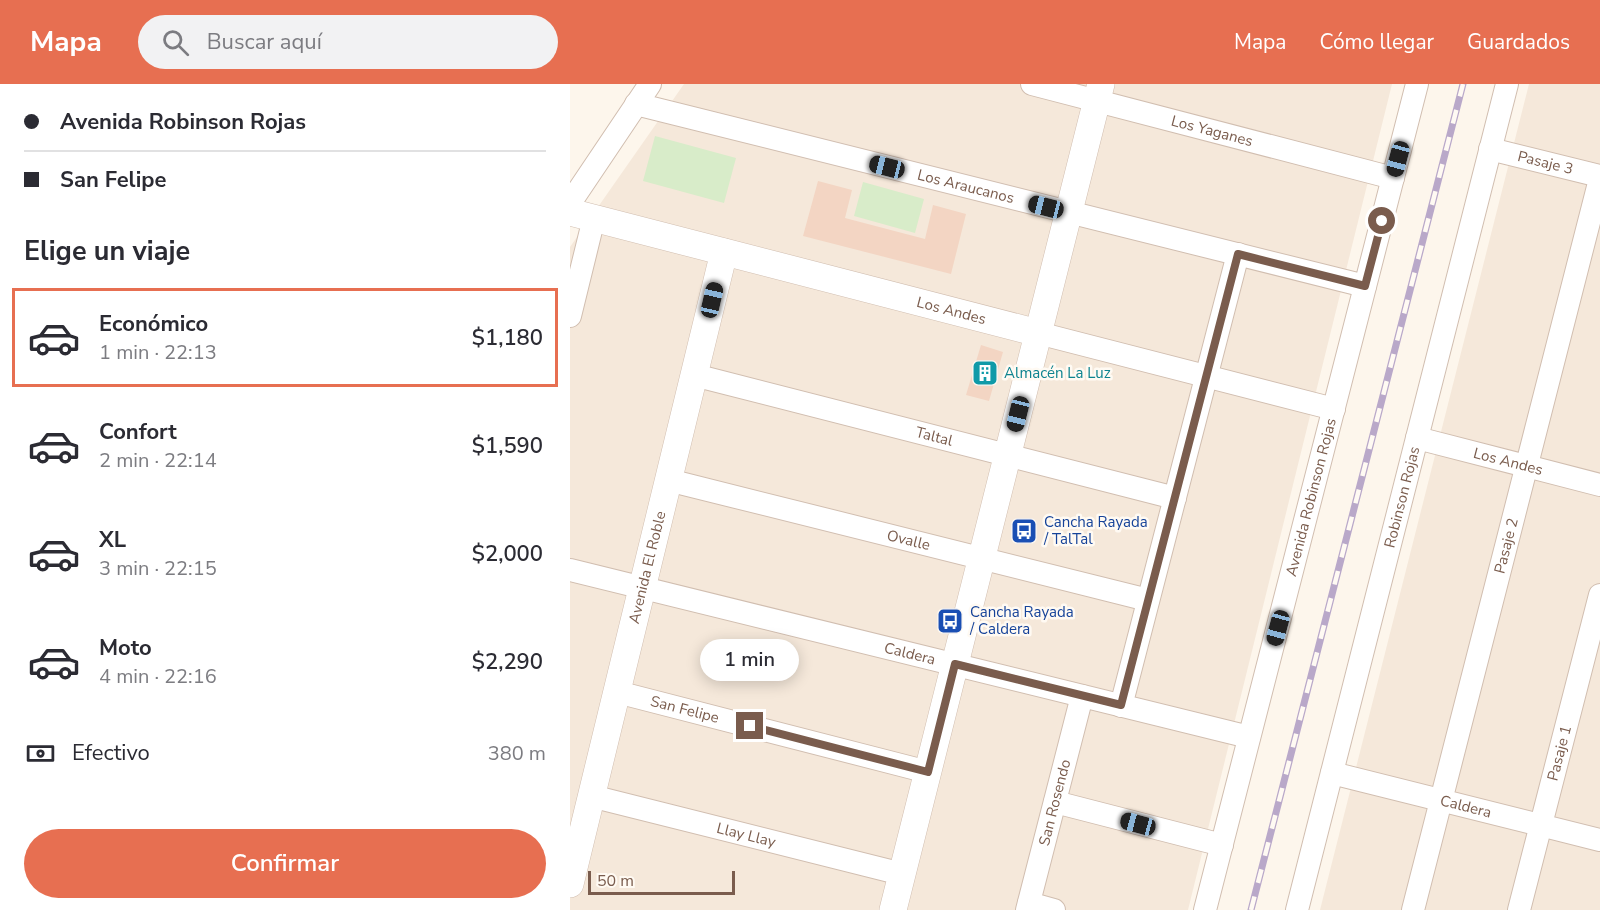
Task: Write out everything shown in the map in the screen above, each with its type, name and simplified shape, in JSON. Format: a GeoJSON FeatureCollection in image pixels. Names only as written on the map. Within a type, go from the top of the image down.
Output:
{"type":"FeatureCollection","features":[{"type":"Feature","properties":{"kind":"street"},"geometry":{"type":"LineString","coordinates":[[570,203],[650,84]]}},
{"type":"Feature","properties":{"kind":"street","name":"Los Yaganes"},"geometry":{"type":"LineString","coordinates":[[1032,84],[1099,92],[1393,178]]}},
{"type":"Feature","properties":{"kind":"street","name":"Avenida Robinson Rojas"},"geometry":{"type":"LineString","coordinates":[[1205,910],[1417,84]]}},
{"type":"Feature","properties":{"kind":"street","name":"Robinson Rojas"},"geometry":{"type":"LineString","coordinates":[[1297,910],[1507,84]]}},
{"type":"Feature","properties":{"kind":"street"},"geometry":{"type":"LineString","coordinates":[[893,910],[1099,92]]}},
{"type":"Feature","properties":{"kind":"street","name":"Los Araucanos"},"geometry":{"type":"LineString","coordinates":[[636,104],[1365,286]]}},
{"type":"Feature","properties":{"kind":"street","name":"Pasaje 3"},"geometry":{"type":"LineString","coordinates":[[1490,149],[1600,178]]}},
{"type":"Feature","properties":{"kind":"street","name":"Pasaje 2"},"geometry":{"type":"LineString","coordinates":[[1413,910],[1600,178]]}},
{"type":"Feature","properties":{"kind":"street"},"geometry":{"type":"LineString","coordinates":[[570,316],[582,215]]}},
{"type":"Feature","properties":{"kind":"street","name":"Los Andes"},"geometry":{"type":"LineString","coordinates":[[582,215],[1334,409]]}},
{"type":"Feature","properties":{"kind":"street","name":"Avenida El Roble"},"geometry":{"type":"LineString","coordinates":[[570,884],[724,252]]}},
{"type":"Feature","properties":{"kind":"street"},"geometry":{"type":"LineString","coordinates":[[1121,705],[1238,254]]}},
{"type":"Feature","properties":{"kind":"street","name":"Taltal"},"geometry":{"type":"LineString","coordinates":[[694,375],[1175,498]]}},
{"type":"Feature","properties":{"kind":"street","name":"Los Andes"},"geometry":{"type":"LineString","coordinates":[[1417,438],[1600,485]]}},
{"type":"Feature","properties":{"kind":"street","name":"Ovalle"},"geometry":{"type":"LineString","coordinates":[[668,480],[1148,600]]}},
{"type":"Feature","properties":{"kind":"street","name":"Caldera"},"geometry":{"type":"LineString","coordinates":[[570,570],[1250,737]]}},
{"type":"Feature","properties":{"kind":"street","name":"Pasaje 1"},"geometry":{"type":"LineString","coordinates":[[1519,910],[1600,595]]}},
{"type":"Feature","properties":{"kind":"street","name":"San Felipe"},"geometry":{"type":"LineString","coordinates":[[617,692],[928,772]]}},
{"type":"Feature","properties":{"kind":"street","name":"San Rosendo"},"geometry":{"type":"LineString","coordinates":[[1028,907],[1082,696]]}},
{"type":"Feature","properties":{"kind":"street","name":"Caldera"},"geometry":{"type":"LineString","coordinates":[[1332,772],[1600,840]]}},
{"type":"Feature","properties":{"kind":"street","name":"Llay Llay"},"geometry":{"type":"LineString","coordinates":[[591,796],[902,874]]}},
{"type":"Feature","properties":{"kind":"street"},"geometry":{"type":"LineString","coordinates":[[1055,802],[1222,845]]}},
{"type":"Feature","properties":{"kind":"street"},"geometry":{"type":"LineString","coordinates":[[1028,907],[1054,910]]}},
{"type":"Feature","properties":{"kind":"shaded area"},"geometry":{"type":"Polygon","coordinates":[[[684,84],[1392,84],[1188,910],[570,910],[570,247],[684,84]]]}},
{"type":"Feature","properties":{"kind":"shaded area"},"geometry":{"type":"Polygon","coordinates":[[[1529,84],[1600,84],[1600,910],[1320,910],[1529,84]]]}},
{"type":"Feature","properties":{"kind":"green space"},"geometry":{"type":"Polygon","coordinates":[[[655,136],[736,158],[724,203],[643,181],[655,136]]]}},
{"type":"Feature","properties":{"kind":"green space"},"geometry":{"type":"Polygon","coordinates":[[[863,182],[924,199],[915,233],[854,216],[863,182]]]}},
{"type":"Feature","properties":{"kind":"building"},"geometry":{"type":"Polygon","coordinates":[[[818,181],[852,190],[845,218],[925,239],[933,205],[966,214],[951,274],[803,236],[818,181]]]}},
{"type":"Feature","properties":{"kind":"building","name":"Almacén La Luz"},"geometry":{"type":"Polygon","coordinates":[[[981,345],[1003,352],[989,401],[966,395],[981,345]]]}},
{"type":"Feature","properties":{"kind":"railway"},"geometry":{"type":"LineString","coordinates":[[1251,910],[1463,84]]}},
{"type":"Feature","properties":{"kind":"place","name":"Almacén La Luz"},"geometry":{"type":"Point","coordinates":[985,373]}},
{"type":"Feature","properties":{"kind":"place","name":"Cancha Rayada / TalTal"},"geometry":{"type":"Point","coordinates":[1024,531]}},
{"type":"Feature","properties":{"kind":"place","name":"Cancha Rayada / Caldera"},"geometry":{"type":"Point","coordinates":[950,621]}},
{"type":"Feature","properties":{"kind":"route"},"geometry":{"type":"LineString","coordinates":[[750,726],[928,772],[955,664],[1121,705],[1238,254],[1365,286],[1382,221]]}}]}
